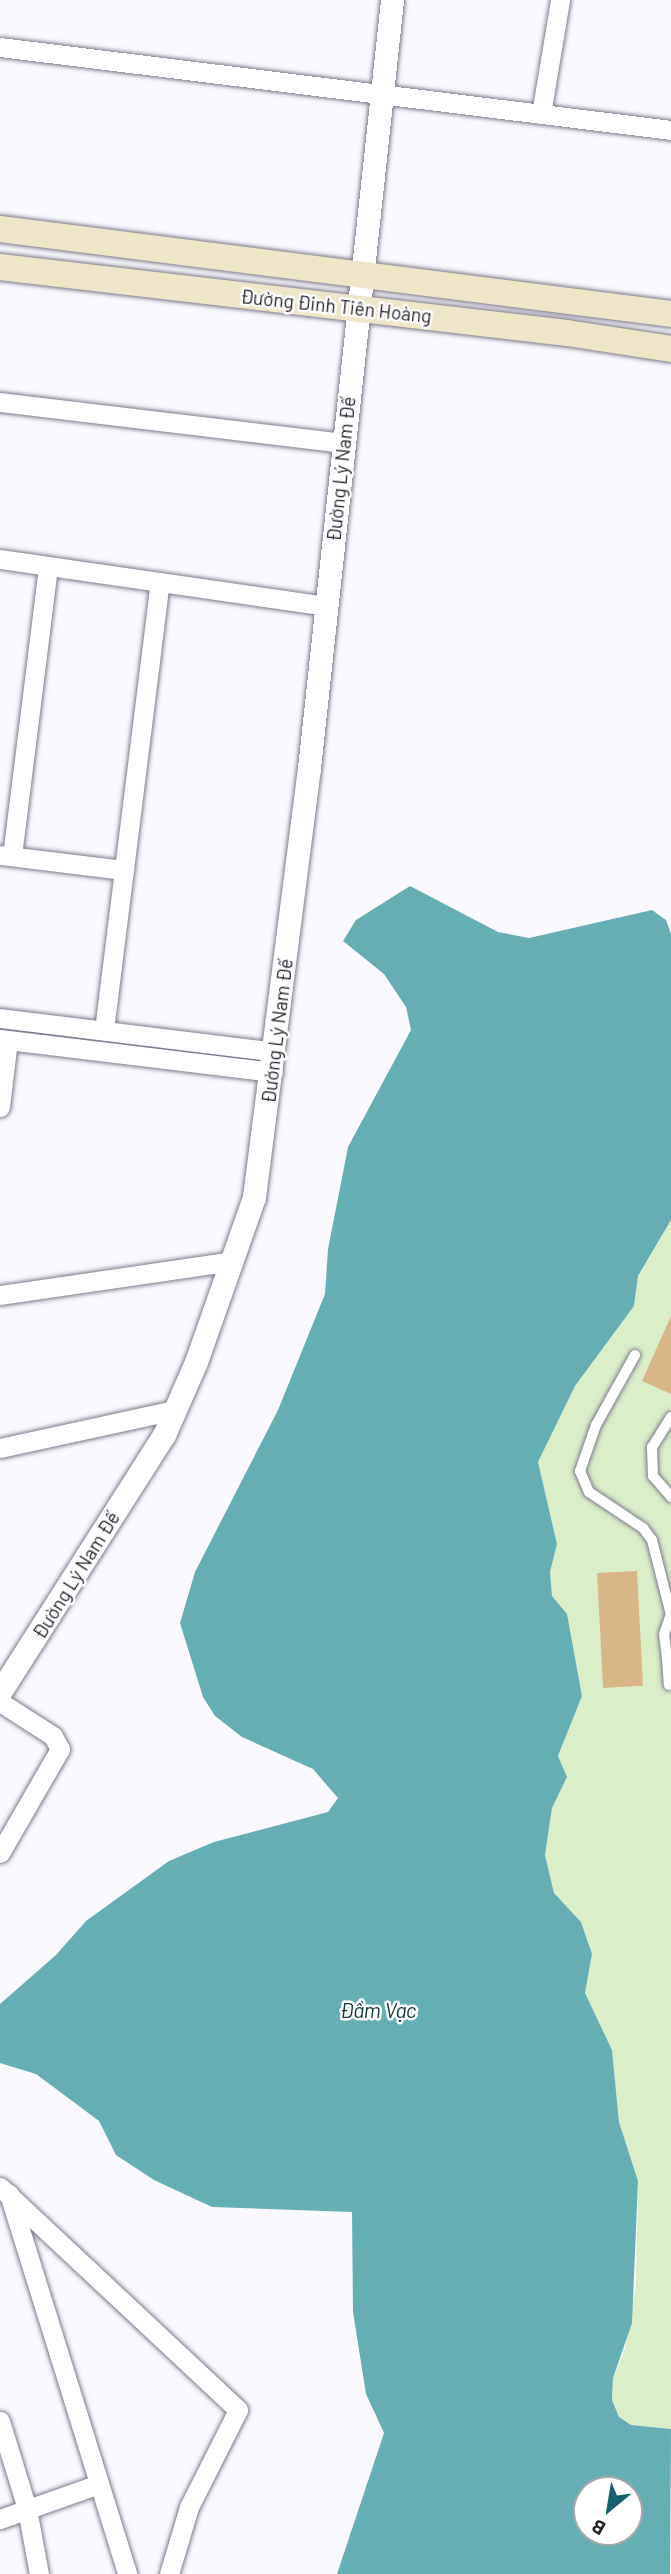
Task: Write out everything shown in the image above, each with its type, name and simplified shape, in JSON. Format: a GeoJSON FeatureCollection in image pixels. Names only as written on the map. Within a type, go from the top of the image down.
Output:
{"type":"FeatureCollection","features":[{"type":"Feature","properties":{"kind":"main road"},"geometry":{"type":"LineString","coordinates":[[0,229],[671,314]]}},
{"type":"Feature","properties":{"kind":"main road","name":"Đường Đinh Tiên Hoàng"},"geometry":{"type":"LineString","coordinates":[[0,267],[671,349]]}},
{"type":"Feature","properties":{"kind":"street","name":"Đường Lý Nam Đế"},"geometry":{"type":"LineString","coordinates":[[0,1692],[164,1435],[176,1410],[254,1197],[274,1062],[327,606],[345,443],[355,309],[392,0]]}},
{"type":"Feature","properties":{"kind":"street"},"geometry":{"type":"LineString","coordinates":[[541,114],[559,0]]}},
{"type":"Feature","properties":{"kind":"street"},"geometry":{"type":"LineString","coordinates":[[0,47],[671,130]]}},
{"type":"Feature","properties":{"kind":"street"},"geometry":{"type":"LineString","coordinates":[[0,402],[345,443]]}},
{"type":"Feature","properties":{"kind":"street"},"geometry":{"type":"LineString","coordinates":[[0,559],[327,606]]}},
{"type":"Feature","properties":{"kind":"street"},"geometry":{"type":"LineString","coordinates":[[48,567],[6,855],[124,870]]}},
{"type":"Feature","properties":{"kind":"street"},"geometry":{"type":"LineString","coordinates":[[104,1030],[160,582]]}},
{"type":"Feature","properties":{"kind":"street"},"geometry":{"type":"LineString","coordinates":[[0,1018],[104,1030],[274,1062]]}},
{"type":"Feature","properties":{"kind":"street"},"geometry":{"type":"LineString","coordinates":[[0,1107],[4,1040],[274,1062]]}},
{"type":"Feature","properties":{"kind":"street"},"geometry":{"type":"LineString","coordinates":[[0,1295],[232,1261]]}},
{"type":"Feature","properties":{"kind":"street"},"geometry":{"type":"LineString","coordinates":[[0,1448],[176,1410]]}},
{"type":"Feature","properties":{"kind":"street"},"geometry":{"type":"LineString","coordinates":[[0,1702],[53,1737],[60,1749],[0,1853]]}},
{"type":"Feature","properties":{"kind":"street"},"geometry":{"type":"LineString","coordinates":[[5,2190],[127,2574]]}},
{"type":"Feature","properties":{"kind":"street"},"geometry":{"type":"LineString","coordinates":[[5,2190],[238,2410],[189,2507],[169,2574]]}},
{"type":"Feature","properties":{"kind":"street"},"geometry":{"type":"LineString","coordinates":[[0,2421],[27,2509],[39,2574]]}},
{"type":"Feature","properties":{"kind":"street"},"geometry":{"type":"LineString","coordinates":[[0,2519],[99,2484]]}},
{"type":"Feature","properties":{"kind":"lane"},"geometry":{"type":"LineString","coordinates":[[635,1354],[596,1425],[580,1471],[589,1492],[643,1528],[652,1539],[671,1614],[664,1634],[669,1659],[668,1685]]}},
{"type":"Feature","properties":{"kind":"lane"},"geometry":{"type":"LineString","coordinates":[[671,1417],[652,1447],[653,1476],[671,1497]]}},
{"type":"Feature","properties":{"kind":"green space"},"geometry":{"type":"Polygon","coordinates":[[[671,1220],[671,2429],[631,2425],[619,2417],[612,2400],[613,2378],[625,2349],[636,2286],[638,2181],[619,2122],[612,2050],[585,1993],[592,1954],[581,1922],[554,1893],[545,1855],[552,1808],[567,1777],[558,1757],[582,1696],[567,1614],[552,1596],[550,1572],[557,1544],[538,1462],[575,1386],[634,1306],[638,1277],[671,1220]]]}},
{"type":"Feature","properties":{"kind":"water","name":"Đầm Vạc"},"geometry":{"type":"Polygon","coordinates":[[[410,886],[498,932],[529,938],[652,910],[666,920],[671,934],[671,1220],[638,1276],[634,1306],[575,1386],[538,1462],[557,1544],[550,1572],[552,1596],[567,1614],[582,1696],[558,1756],[567,1777],[552,1808],[545,1855],[554,1893],[581,1922],[592,1954],[585,1993],[612,2050],[619,2122],[638,2181],[632,2323],[613,2378],[612,2400],[619,2417],[631,2425],[671,2429],[670,2574],[337,2574],[384,2433],[366,2394],[353,2312],[352,2212],[212,2207],[154,2180],[116,2155],[99,2121],[36,2074],[0,2063],[0,2004],[56,1955],[86,1921],[169,1861],[214,1842],[328,1812],[338,1798],[313,1769],[242,1737],[215,1716],[203,1697],[180,1623],[195,1572],[278,1410],[325,1294],[328,1249],[348,1147],[411,1030],[406,1007],[384,974],[343,941],[356,920],[410,886]]]}},
{"type":"Feature","properties":{"kind":"building"},"geometry":{"type":"Polygon","coordinates":[[[671,1316],[671,1394],[642,1381],[671,1316]]]}},
{"type":"Feature","properties":{"kind":"building"},"geometry":{"type":"Polygon","coordinates":[[[637,1571],[643,1686],[603,1688],[597,1573],[637,1571]]]}}]}
